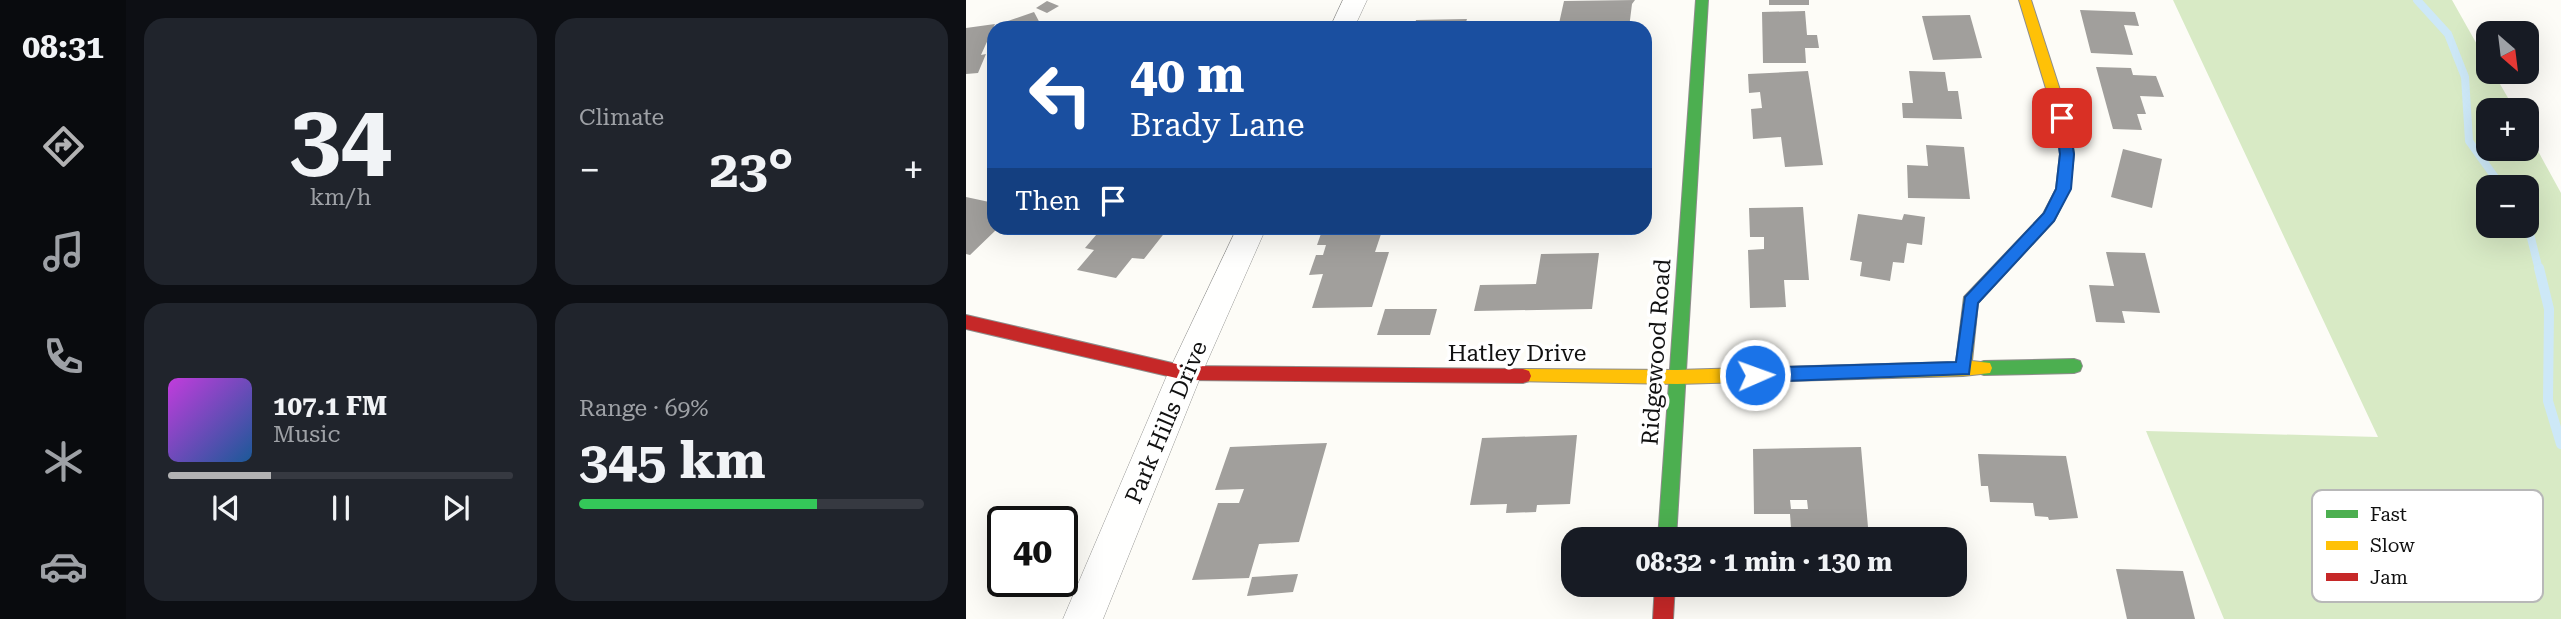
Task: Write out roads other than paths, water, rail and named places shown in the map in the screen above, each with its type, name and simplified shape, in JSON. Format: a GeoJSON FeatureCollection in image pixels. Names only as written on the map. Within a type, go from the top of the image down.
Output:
{"type":"FeatureCollection","features":[{"type":"Feature","properties":{"kind":"street"},"geometry":{"type":"LineString","coordinates":[[1345,21],[1355,0]]}},
{"type":"Feature","properties":{"kind":"street","name":"Ridgewood Road"},"geometry":{"type":"LineString","coordinates":[[1668,527],[1702,0]]}},
{"type":"Feature","properties":{"kind":"street"},"geometry":{"type":"LineString","coordinates":[[1963,369],[1970,301],[2049,217],[2063,189],[2067,154],[2062,118],[2025,0]]}},
{"type":"Feature","properties":{"kind":"street","name":"Park Hills Drive"},"geometry":{"type":"LineString","coordinates":[[1083,619],[1185,373],[1248,235]]}},
{"type":"Feature","properties":{"kind":"street","name":"Hatley Drive"},"geometry":{"type":"LineString","coordinates":[[966,322],[1185,373],[1677,377],[2074,366]]}},
{"type":"Feature","properties":{"kind":"street"},"geometry":{"type":"LineString","coordinates":[[1662,619],[1664,597]]}},
{"type":"Feature","properties":{"kind":"waterway"},"geometry":{"type":"LineString","coordinates":[[2417,0],[2448,34],[2465,77],[2469,141],[2493,175]]}},
{"type":"Feature","properties":{"kind":"waterway"},"geometry":{"type":"LineString","coordinates":[[2531,238],[2539,270]]}},
{"type":"Feature","properties":{"kind":"waterway"},"geometry":{"type":"LineString","coordinates":[[2539,268],[2549,309],[2548,401],[2561,444]]}}]}
